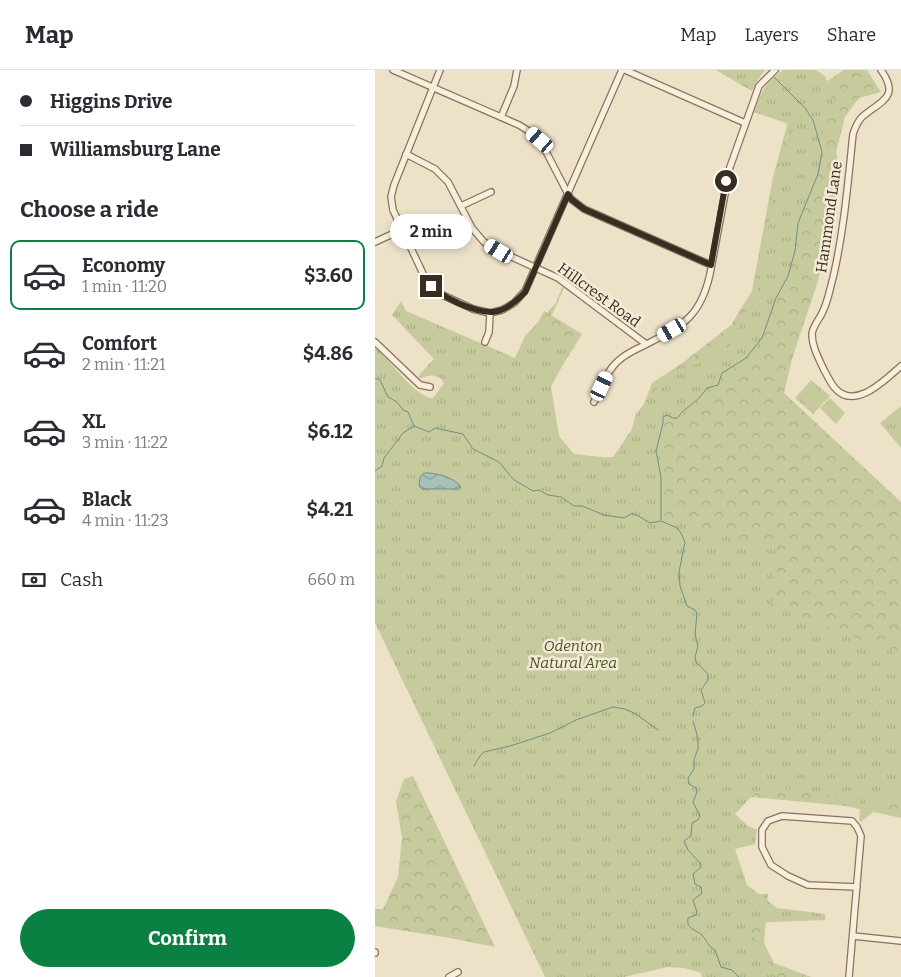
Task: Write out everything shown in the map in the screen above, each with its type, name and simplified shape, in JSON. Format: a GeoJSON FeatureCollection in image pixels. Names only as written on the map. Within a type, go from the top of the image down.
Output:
{"type":"FeatureCollection","features":[{"type":"Feature","properties":{"kind":"street"},"geometry":{"type":"LineString","coordinates":[[393,70],[433,86],[525,129],[540,140],[571,199],[584,209],[711,265]]}},
{"type":"Feature","properties":{"kind":"street"},"geometry":{"type":"LineString","coordinates":[[440,70],[394,184],[391,197],[393,210],[425,278],[438,293],[473,309],[490,313],[514,304],[525,292],[623,70],[745,123]]}},
{"type":"Feature","properties":{"kind":"street"},"geometry":{"type":"LineString","coordinates":[[501,117],[514,86],[517,70]]}},
{"type":"Feature","properties":{"kind":"street"},"geometry":{"type":"LineString","coordinates":[[594,402],[615,363],[624,356],[682,324],[693,315],[700,304],[707,287],[726,181],[759,86],[775,70]]}},
{"type":"Feature","properties":{"kind":"street","name":"Hammond Lane"},"geometry":{"type":"LineString","coordinates":[[881,70],[890,83],[890,91],[886,100],[862,118],[853,134],[839,249],[824,309],[812,332],[815,351],[833,387],[840,393],[851,396],[864,394],[901,366]]}},
{"type":"Feature","properties":{"kind":"street","name":"Hillcrest Road"},"geometry":{"type":"LineString","coordinates":[[406,154],[435,169],[448,182],[472,228],[484,242],[499,251],[558,278],[646,344]]}},
{"type":"Feature","properties":{"kind":"street"},"geometry":{"type":"LineString","coordinates":[[461,206],[491,192]]}},
{"type":"Feature","properties":{"kind":"street"},"geometry":{"type":"LineString","coordinates":[[375,242],[401,230]]}},
{"type":"Feature","properties":{"kind":"street"},"geometry":{"type":"LineString","coordinates":[[485,342],[489,332],[490,313]]}},
{"type":"Feature","properties":{"kind":"street"},"geometry":{"type":"LineString","coordinates":[[375,342],[420,385],[430,387]]}},
{"type":"Feature","properties":{"kind":"street"},"geometry":{"type":"LineString","coordinates":[[849,977],[853,936],[857,887],[861,836],[857,827],[852,821],[782,816],[768,821],[762,830],[762,847],[771,865],[788,876],[808,885],[857,887]]}},
{"type":"Feature","properties":{"kind":"street"},"geometry":{"type":"LineString","coordinates":[[853,936],[901,941]]}},
{"type":"Feature","properties":{"kind":"street"},"geometry":{"type":"LineString","coordinates":[[449,977],[458,972]]}},
{"type":"Feature","properties":{"kind":"green space"},"geometry":{"type":"Polygon","coordinates":[[[716,70],[763,70],[752,91],[716,70]]]}},
{"type":"Feature","properties":{"kind":"green space"},"geometry":{"type":"Polygon","coordinates":[[[716,70],[765,70],[753,86],[716,70]]]}},
{"type":"Feature","properties":{"kind":"green space","name":"Odenton Natural Area"},"geometry":{"type":"Polygon","coordinates":[[[783,70],[816,70],[825,76],[835,109],[818,135],[822,152],[818,174],[798,223],[795,251],[788,276],[776,298],[762,338],[746,358],[722,373],[718,385],[707,388],[699,398],[677,417],[673,418],[667,415],[663,417],[656,451],[661,477],[661,516],[776,550],[772,606],[901,655],[901,797],[897,799],[875,796],[873,812],[861,822],[859,820],[861,800],[774,787],[756,793],[735,814],[748,826],[757,830],[755,844],[735,849],[747,885],[777,908],[825,914],[825,920],[751,923],[750,929],[776,977],[702,977],[701,973],[685,968],[668,967],[624,977],[545,977],[375,623],[375,348],[409,384],[433,399],[443,391],[444,384],[442,380],[435,376],[430,375],[419,378],[419,375],[434,359],[392,315],[401,301],[406,311],[515,358],[525,336],[556,303],[562,287],[564,288],[547,326],[575,347],[568,354],[551,387],[559,436],[574,454],[611,458],[626,448],[636,414],[668,375],[726,352],[758,289],[776,179],[794,126],[754,112],[764,88],[783,70]]]}},
{"type":"Feature","properties":{"kind":"green space","name":"Odenton Natural Area"},"geometry":{"type":"Polygon","coordinates":[[[844,70],[867,70],[881,92],[859,98],[845,117],[836,152],[841,174],[818,281],[792,359],[784,393],[901,502],[901,818],[846,806],[740,796],[699,796],[726,893],[768,894],[764,943],[774,963],[811,977],[704,977],[426,407],[465,356],[511,374],[544,311],[582,334],[550,386],[545,415],[564,452],[596,459],[613,457],[637,422],[652,383],[681,364],[731,325],[752,291],[773,177],[788,122],[816,88],[844,70]]]}},
{"type":"Feature","properties":{"kind":"green space"},"geometry":{"type":"Polygon","coordinates":[[[811,380],[830,396],[813,414],[795,398],[811,380]]]}},
{"type":"Feature","properties":{"kind":"green space"},"geometry":{"type":"Polygon","coordinates":[[[812,384],[824,395],[819,401],[807,390],[812,384]]]}},
{"type":"Feature","properties":{"kind":"green space"},"geometry":{"type":"Polygon","coordinates":[[[805,393],[817,404],[812,409],[800,398],[805,393]]]}},
{"type":"Feature","properties":{"kind":"green space"},"geometry":{"type":"Polygon","coordinates":[[[830,398],[845,413],[836,424],[820,408],[830,398]]]}},
{"type":"Feature","properties":{"kind":"green space"},"geometry":{"type":"Polygon","coordinates":[[[901,406],[901,448],[880,423],[901,406]]]}},
{"type":"Feature","properties":{"kind":"green space"},"geometry":{"type":"Polygon","coordinates":[[[413,776],[495,947],[375,926],[375,909],[383,909],[398,877],[402,838],[396,801],[404,779],[413,776]]]}},
{"type":"Feature","properties":{"kind":"water"},"geometry":{"type":"Polygon","coordinates":[[[424,473],[444,476],[455,481],[461,487],[457,489],[422,489],[419,486],[420,477],[424,473]]]}},
{"type":"Feature","properties":{"kind":"waterway"},"geometry":{"type":"LineString","coordinates":[[661,520],[661,477],[656,451],[663,417],[667,415],[673,418],[678,417],[707,388],[718,385],[722,373],[746,358],[762,338],[776,298],[788,276],[795,251],[798,223],[818,174],[822,152],[813,120],[805,108],[774,77]]}},
{"type":"Feature","properties":{"kind":"waterway"},"geometry":{"type":"LineString","coordinates":[[375,378],[380,380],[388,397],[408,412],[414,426],[429,432],[435,428],[463,434],[473,449],[499,462],[514,480],[533,491],[539,490],[548,495],[561,497],[574,506],[582,506],[604,515],[624,518],[635,514],[650,523],[661,521],[677,528],[685,542],[679,572],[680,586],[687,606],[697,613],[695,635],[698,646],[695,657],[696,662],[708,674],[708,680],[701,690],[705,703],[695,708],[693,716]]}},
{"type":"Feature","properties":{"kind":"waterway"},"geometry":{"type":"LineString","coordinates":[[375,471],[382,466],[384,458],[403,433],[414,426]]}},
{"type":"Feature","properties":{"kind":"waterway"},"geometry":{"type":"LineString","coordinates":[[474,766],[484,752],[550,733],[576,720],[613,707],[625,709],[636,714],[658,730]]}},
{"type":"Feature","properties":{"kind":"waterway"},"geometry":{"type":"LineString","coordinates":[[693,721],[698,738],[698,749],[694,759],[694,769],[688,778],[689,784],[696,788],[697,792],[693,802],[700,816],[698,820],[692,823],[691,836],[684,841],[688,850],[701,864],[701,867],[693,874],[695,884],[701,887],[702,893],[693,900],[697,912],[696,915],[688,918],[688,924],[702,935],[715,950],[721,967],[732,970],[739,977]]}},
{"type":"Feature","properties":{"kind":"route"},"geometry":{"type":"LineString","coordinates":[[431,286],[438,293],[456,302],[490,313],[514,304],[525,292],[568,194],[571,199],[584,209],[711,265],[726,181]]}}]}
